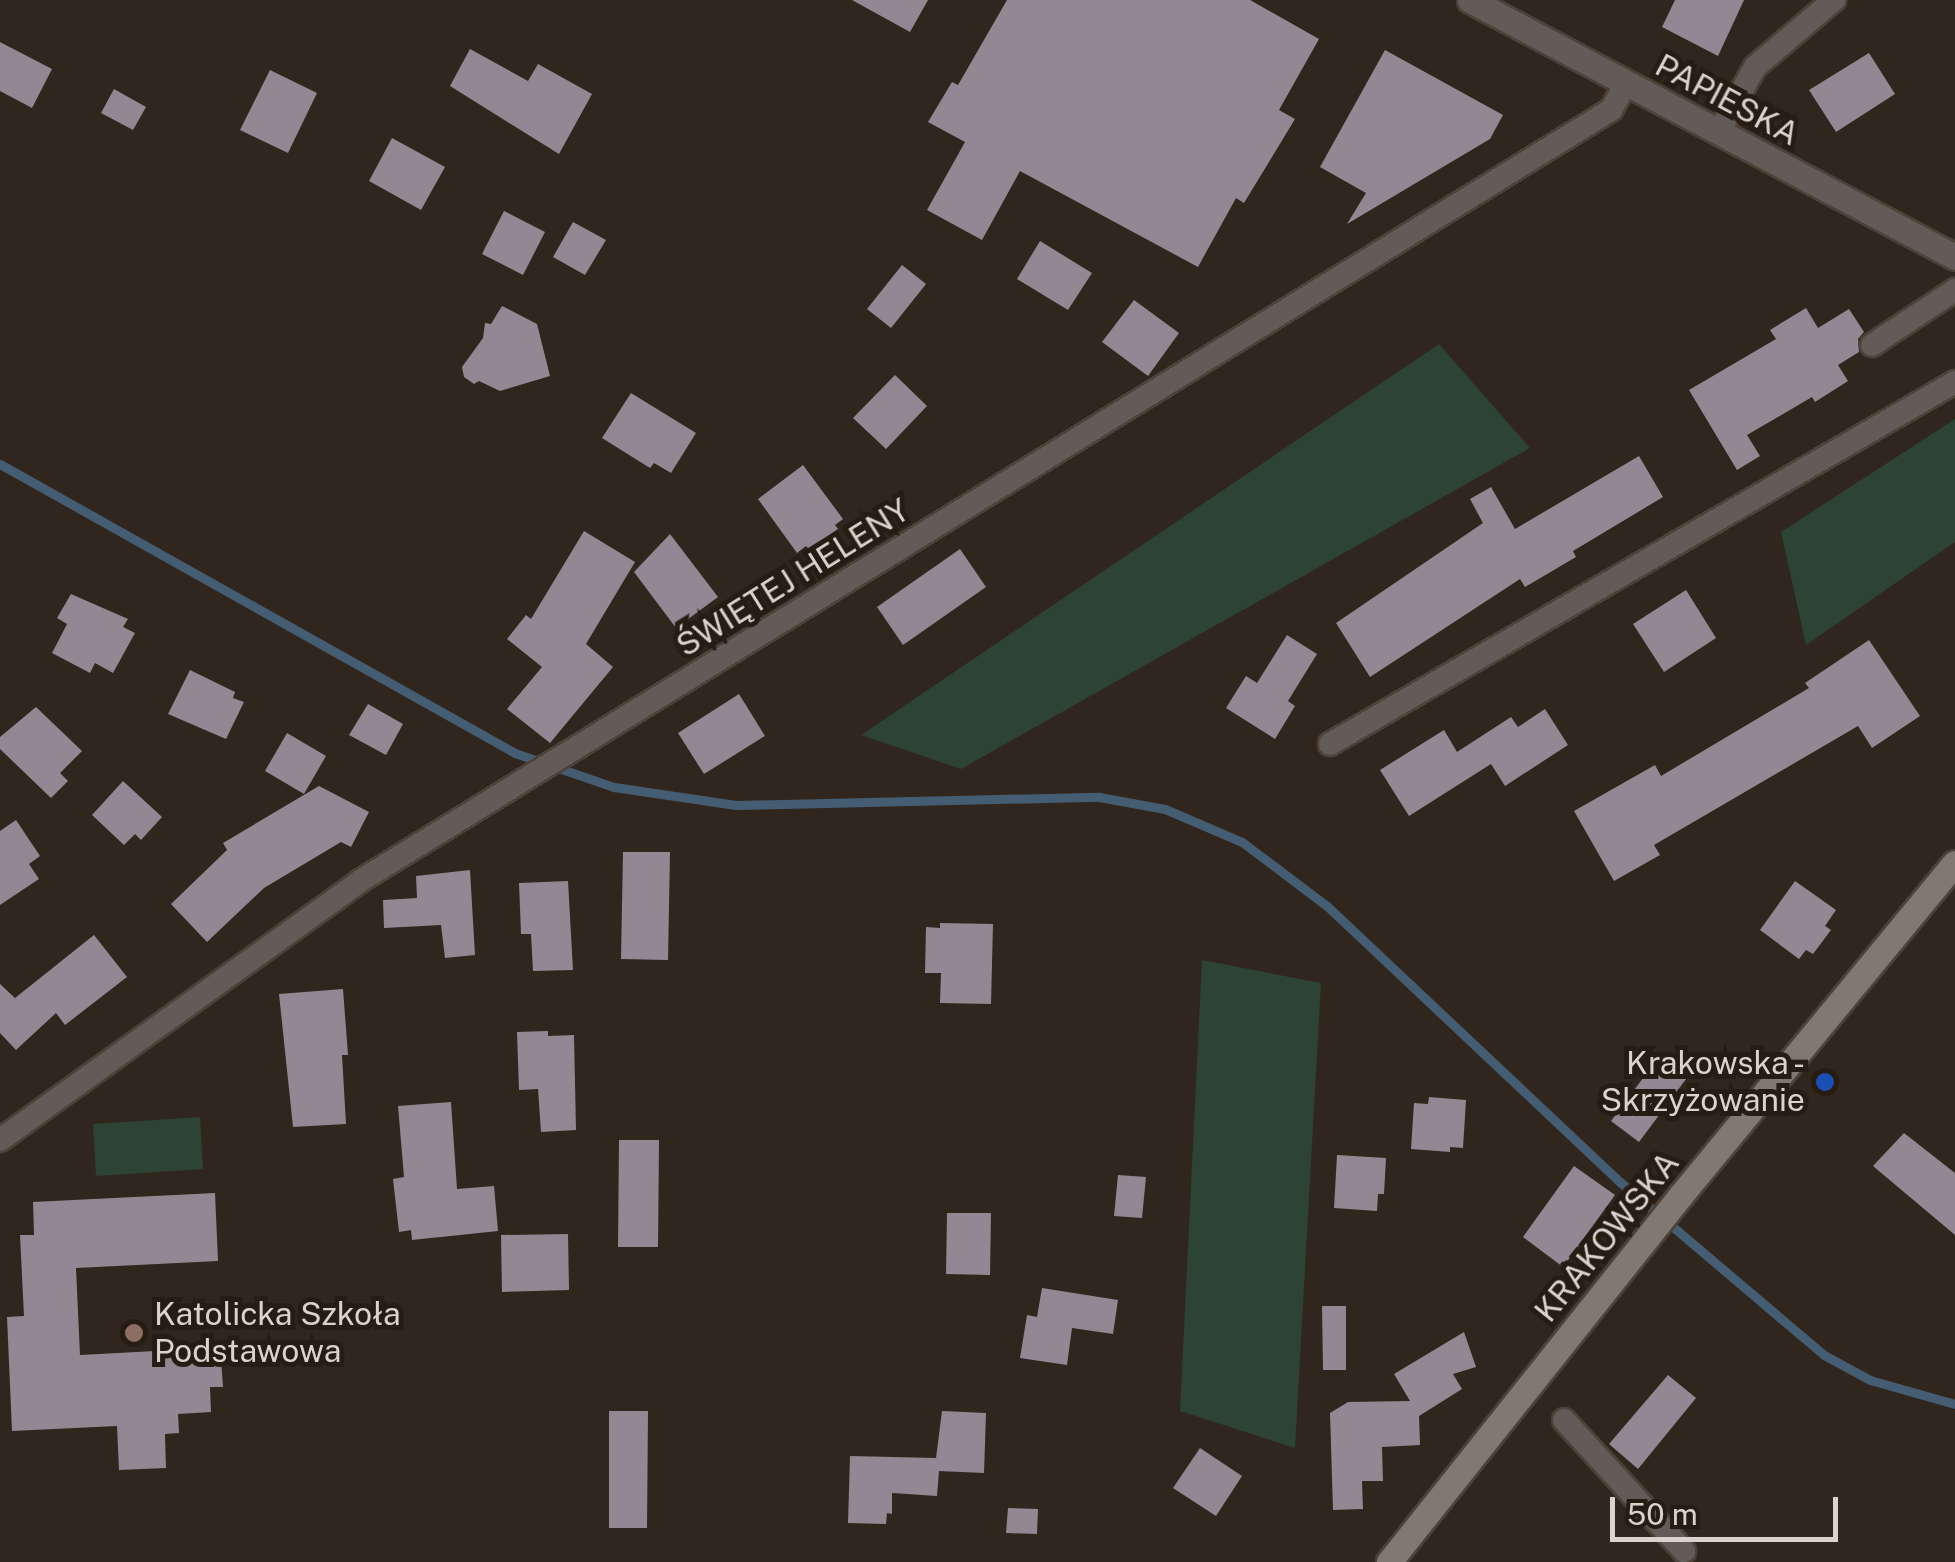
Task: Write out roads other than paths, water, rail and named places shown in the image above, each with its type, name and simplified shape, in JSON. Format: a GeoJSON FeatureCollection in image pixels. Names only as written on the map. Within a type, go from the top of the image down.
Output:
{"type":"FeatureCollection","features":[{"type":"Feature","properties":{"kind":"main road","name":"KRAKOWSKA"},"geometry":{"type":"LineString","coordinates":[[1390,1562],[1681,1195],[1955,863]]}},
{"type":"Feature","properties":{"kind":"street","name":"PAPIESKA"},"geometry":{"type":"LineString","coordinates":[[1470,0],[1955,256]]}},
{"type":"Feature","properties":{"kind":"street"},"geometry":{"type":"LineString","coordinates":[[1719,132],[1755,67],[1834,0]]}},
{"type":"Feature","properties":{"kind":"street","name":"ŚWIĘTEJ HELENY"},"geometry":{"type":"LineString","coordinates":[[0,1140],[360,881],[527,782],[1611,110],[1626,84]]}},
{"type":"Feature","properties":{"kind":"street"},"geometry":{"type":"LineString","coordinates":[[1872,345],[1955,290]]}},
{"type":"Feature","properties":{"kind":"street"},"geometry":{"type":"LineString","coordinates":[[1330,744],[1955,382]]}},
{"type":"Feature","properties":{"kind":"street"},"geometry":{"type":"LineString","coordinates":[[1564,1420],[1684,1551]]}},
{"type":"Feature","properties":{"kind":"waterway"},"geometry":{"type":"LineString","coordinates":[[0,464],[515,753],[614,787],[736,805],[1099,797],[1165,809],[1242,842],[1327,906],[1620,1182],[1824,1355],[1870,1380],[1955,1404]]}},
{"type":"Feature","properties":{"kind":"place","name":"Krakowska - Skrzyżowanie"},"geometry":{"type":"Point","coordinates":[1825,1082]}},
{"type":"Feature","properties":{"kind":"place","name":"Katolicka Szkoła Podstawowa"},"geometry":{"type":"Point","coordinates":[134,1333]}}]}
